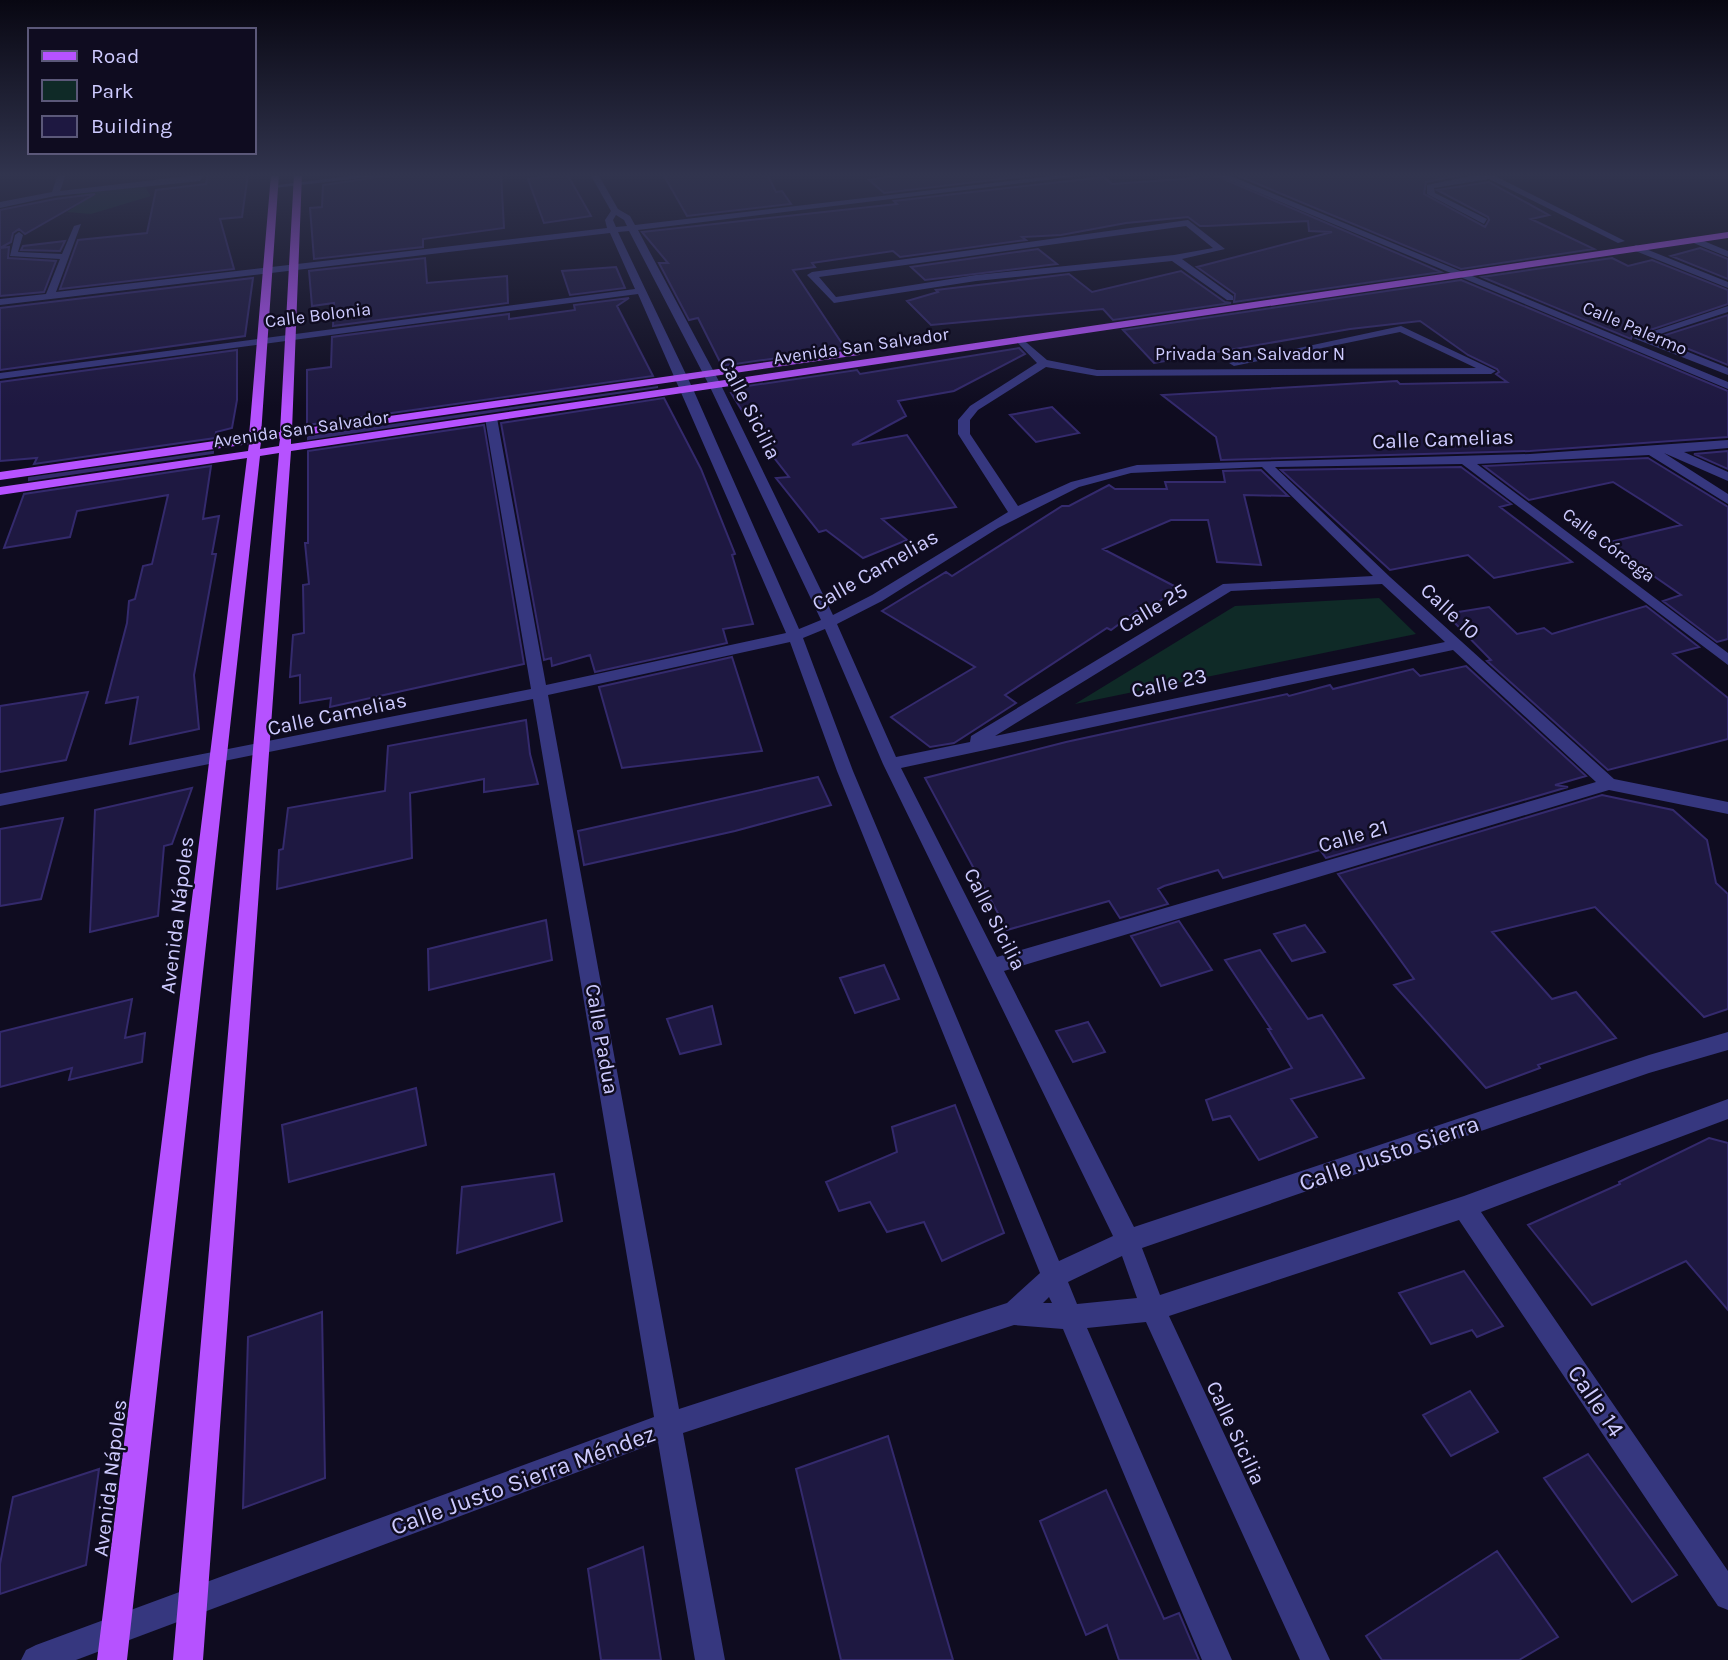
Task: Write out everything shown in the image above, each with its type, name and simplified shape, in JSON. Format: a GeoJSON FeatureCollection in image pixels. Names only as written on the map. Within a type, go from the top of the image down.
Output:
{"type":"FeatureCollection","features":[{"type":"Feature","properties":{"kind":"main road","name":"Avenida Nápoles"},"geometry":{"type":"LineString","coordinates":[[112,1660],[254,446],[269,251]]}},
{"type":"Feature","properties":{"kind":"main road"},"geometry":{"type":"LineString","coordinates":[[188,1660],[286,442],[295,251]]}},
{"type":"Feature","properties":{"kind":"main road","name":"Avenida San Salvador"},"geometry":{"type":"LineString","coordinates":[[711,379],[1020,340],[1563,251]]}},
{"type":"Feature","properties":{"kind":"main road","name":"Avenida San Salvador"},"geometry":{"type":"LineString","coordinates":[[286,442],[1440,267],[1481,272],[1614,251]]}},
{"type":"Feature","properties":{"kind":"main road","name":"Avenida San Salvador"},"geometry":{"type":"LineString","coordinates":[[0,476],[491,418],[684,383]]}},
{"type":"Feature","properties":{"kind":"main road","name":"Avenida San Salvador"},"geometry":{"type":"LineString","coordinates":[[0,491],[254,446]]}},
{"type":"Feature","properties":{"kind":"street"},"geometry":{"type":"LineString","coordinates":[[14,251],[13,254],[66,257]]}},
{"type":"Feature","properties":{"kind":"street"},"geometry":{"type":"LineString","coordinates":[[50,296],[68,251]]}},
{"type":"Feature","properties":{"kind":"street"},"geometry":{"type":"LineString","coordinates":[[0,292],[268,266],[383,251]]}},
{"type":"Feature","properties":{"kind":"street","name":"Calle Sicilia"},"geometry":{"type":"LineString","coordinates":[[629,251],[641,291],[795,636],[845,771],[1070,1317],[1217,1660]]}},
{"type":"Feature","properties":{"kind":"street","name":"Calle Sicilia"},"geometry":{"type":"LineString","coordinates":[[637,251],[711,379],[830,624],[891,764],[1128,1241],[1153,1309],[1315,1660]]}},
{"type":"Feature","properties":{"kind":"street"},"geometry":{"type":"LineString","coordinates":[[1047,251],[965,268],[834,300],[811,275],[965,268],[1174,258],[1204,251]]}},
{"type":"Feature","properties":{"kind":"street"},"geometry":{"type":"LineString","coordinates":[[1403,251],[1440,267]]}},
{"type":"Feature","properties":{"kind":"street","name":"Calle Palermo"},"geometry":{"type":"LineString","coordinates":[[1419,251],[1728,386]]}},
{"type":"Feature","properties":{"kind":"street"},"geometry":{"type":"LineString","coordinates":[[1645,251],[1728,285]]}},
{"type":"Feature","properties":{"kind":"street"},"geometry":{"type":"LineString","coordinates":[[1174,258],[1230,298]]}},
{"type":"Feature","properties":{"kind":"street"},"geometry":{"type":"LineString","coordinates":[[0,303],[268,266]]}},
{"type":"Feature","properties":{"kind":"street","name":"Calle Palermo"},"geometry":{"type":"LineString","coordinates":[[1481,272],[1616,327]]}},
{"type":"Feature","properties":{"kind":"street","name":"Calle Bolonia"},"geometry":{"type":"LineString","coordinates":[[0,376],[641,291]]}},
{"type":"Feature","properties":{"kind":"street"},"geometry":{"type":"LineString","coordinates":[[1625,343],[1728,309]]}},
{"type":"Feature","properties":{"kind":"street","name":"Privada San Salvador N"},"geometry":{"type":"LineString","coordinates":[[1044,363],[1097,373],[1491,371],[1401,330],[1194,371]]}},
{"type":"Feature","properties":{"kind":"street","name":"Calle Palermo"},"geometry":{"type":"LineString","coordinates":[[1629,332],[1728,372]]}},
{"type":"Feature","properties":{"kind":"street"},"geometry":{"type":"LineString","coordinates":[[1015,512],[964,434],[964,420],[974,408],[1044,363],[1020,340]]}},
{"type":"Feature","properties":{"kind":"street","name":"Calle Padua"},"geometry":{"type":"LineString","coordinates":[[491,418],[710,1660]]}},
{"type":"Feature","properties":{"kind":"street","name":"Calle Camelias"},"geometry":{"type":"LineString","coordinates":[[0,800],[261,751],[541,693],[795,636],[830,624],[1015,512],[1064,488],[1121,471],[1188,465],[1466,461],[1671,450],[1728,444]]}},
{"type":"Feature","properties":{"kind":"street"},"geometry":{"type":"LineString","coordinates":[[1671,450],[1728,477]]}},
{"type":"Feature","properties":{"kind":"street"},"geometry":{"type":"LineString","coordinates":[[1651,451],[1728,500]]}},
{"type":"Feature","properties":{"kind":"street","name":"Calle Córcega"},"geometry":{"type":"LineString","coordinates":[[1466,461],[1728,660]]}},
{"type":"Feature","properties":{"kind":"street","name":"Calle 10"},"geometry":{"type":"LineString","coordinates":[[1265,464],[1385,580],[1609,784]]}},
{"type":"Feature","properties":{"kind":"street","name":"Calle 25"},"geometry":{"type":"LineString","coordinates":[[965,747],[1228,587],[1385,580]]}},
{"type":"Feature","properties":{"kind":"street","name":"Calle 23"},"geometry":{"type":"LineString","coordinates":[[891,764],[1455,645]]}},
{"type":"Feature","properties":{"kind":"street","name":"Calle 21"},"geometry":{"type":"LineString","coordinates":[[993,966],[1609,784],[1728,808]]}},
{"type":"Feature","properties":{"kind":"street","name":"Calle Justo Sierra"},"geometry":{"type":"LineString","coordinates":[[1054,1276],[1128,1241],[1636,1068],[1728,1041]]}},
{"type":"Feature","properties":{"kind":"street"},"geometry":{"type":"LineString","coordinates":[[1070,1317],[1153,1309],[1464,1207],[1728,1108]]}},
{"type":"Feature","properties":{"kind":"street","name":"Calle 14"},"geometry":{"type":"LineString","coordinates":[[1464,1207],[1728,1596]]}},
{"type":"Feature","properties":{"kind":"street","name":"Calle Justo Sierra Méndez"},"geometry":{"type":"LineString","coordinates":[[1014,1312],[1054,1276]]}},
{"type":"Feature","properties":{"kind":"street","name":"Calle Justo Sierra Méndez"},"geometry":{"type":"LineString","coordinates":[[36,1660],[669,1425],[1014,1312],[1070,1317]]}},
{"type":"Feature","properties":{"kind":"green space"},"geometry":{"type":"Polygon","coordinates":[[[1379,598],[1416,634],[1075,704],[1235,606],[1379,598]]]}},
{"type":"Feature","properties":{"kind":"building"},"geometry":{"type":"Polygon","coordinates":[[[0,251],[9,251],[8,258],[56,261],[44,292],[0,296],[0,251]]]}},
{"type":"Feature","properties":{"kind":"building"},"geometry":{"type":"Polygon","coordinates":[[[74,251],[229,251],[234,269],[60,289],[74,251]]]}},
{"type":"Feature","properties":{"kind":"building"},"geometry":{"type":"Polygon","coordinates":[[[313,251],[382,251],[314,259],[313,251]]]}},
{"type":"Feature","properties":{"kind":"building"},"geometry":{"type":"Polygon","coordinates":[[[658,251],[890,251],[812,263],[815,267],[793,270],[845,348],[722,366],[698,318],[689,320],[659,263],[668,263],[658,251]]]}},
{"type":"Feature","properties":{"kind":"building"},"geometry":{"type":"Polygon","coordinates":[[[894,251],[941,251],[900,257],[894,251]]]}},
{"type":"Feature","properties":{"kind":"building"},"geometry":{"type":"Polygon","coordinates":[[[1021,251],[1041,251],[1057,264],[925,280],[911,267],[1021,251]]]}},
{"type":"Feature","properties":{"kind":"building"},"geometry":{"type":"Polygon","coordinates":[[[1257,251],[1393,251],[1441,272],[1234,302],[1235,294],[1197,267],[1257,251]]]}},
{"type":"Feature","properties":{"kind":"building"},"geometry":{"type":"Polygon","coordinates":[[[1419,251],[1578,251],[1461,269],[1419,251]]]}},
{"type":"Feature","properties":{"kind":"building"},"geometry":{"type":"Polygon","coordinates":[[[1687,251],[1709,251],[1728,259],[1728,279],[1671,256],[1687,251]]]}},
{"type":"Feature","properties":{"kind":"building"},"geometry":{"type":"Polygon","coordinates":[[[425,258],[427,283],[507,276],[508,303],[333,326],[334,303],[312,306],[309,271],[425,258]]]}},
{"type":"Feature","properties":{"kind":"building"},"geometry":{"type":"Polygon","coordinates":[[[1612,258],[1628,266],[1652,260],[1728,290],[1728,304],[1632,336],[1631,339],[1482,277],[1612,258]]]}},
{"type":"Feature","properties":{"kind":"building"},"geometry":{"type":"Polygon","coordinates":[[[616,267],[625,288],[570,295],[562,271],[616,267]]]}},
{"type":"Feature","properties":{"kind":"building"},"geometry":{"type":"Polygon","coordinates":[[[1181,271],[1225,302],[1231,303],[1113,320],[1103,309],[931,325],[907,301],[938,292],[936,290],[1069,274],[1092,292],[1181,271]]]}},
{"type":"Feature","properties":{"kind":"building"},"geometry":{"type":"Polygon","coordinates":[[[253,278],[245,336],[0,370],[0,308],[253,278]]]}},
{"type":"Feature","properties":{"kind":"building"},"geometry":{"type":"Polygon","coordinates":[[[1461,280],[1728,391],[1728,437],[1530,451],[1221,460],[1216,437],[1162,395],[1397,381],[1400,384],[1507,382],[1496,374],[1499,372],[1497,369],[1468,355],[1420,321],[1350,329],[1154,363],[1123,330],[1461,280]]]}},
{"type":"Feature","properties":{"kind":"building"},"geometry":{"type":"Polygon","coordinates":[[[629,298],[617,306],[653,376],[307,425],[307,370],[331,367],[332,337],[509,314],[509,319],[575,310],[574,305],[629,298]]]}},
{"type":"Feature","properties":{"kind":"building"},"geometry":{"type":"Polygon","coordinates":[[[1728,315],[1728,365],[1659,337],[1728,315]]]}},
{"type":"Feature","properties":{"kind":"building"},"geometry":{"type":"Polygon","coordinates":[[[1019,348],[1025,354],[954,391],[898,401],[906,416],[852,445],[907,435],[956,507],[882,519],[907,540],[863,558],[826,530],[819,532],[776,478],[789,477],[761,441],[731,393],[736,392],[734,388],[857,370],[860,374],[1019,348]]]}},
{"type":"Feature","properties":{"kind":"building"},"geometry":{"type":"Polygon","coordinates":[[[237,350],[237,400],[232,428],[216,432],[215,438],[34,464],[37,458],[0,461],[0,382],[237,350]]]}},
{"type":"Feature","properties":{"kind":"building"},"geometry":{"type":"Polygon","coordinates":[[[658,387],[308,439],[308,437],[658,387]]]}},
{"type":"Feature","properties":{"kind":"building"},"geometry":{"type":"Polygon","coordinates":[[[664,398],[701,469],[735,554],[732,555],[753,624],[723,629],[727,643],[595,672],[590,655],[552,666],[551,658],[544,660],[501,423],[664,398]]]}},
{"type":"Feature","properties":{"kind":"building"},"geometry":{"type":"Polygon","coordinates":[[[1052,407],[1079,433],[1036,442],[1010,415],[1052,407]]]}},
{"type":"Feature","properties":{"kind":"building"},"geometry":{"type":"Polygon","coordinates":[[[484,425],[524,664],[330,707],[331,698],[300,703],[300,675],[290,677],[293,635],[304,633],[303,585],[309,584],[305,543],[308,543],[308,451],[484,425]]]}},
{"type":"Feature","properties":{"kind":"building"},"geometry":{"type":"Polygon","coordinates":[[[1728,451],[1728,469],[1694,454],[1728,451]]]}},
{"type":"Feature","properties":{"kind":"building"},"geometry":{"type":"Polygon","coordinates":[[[213,453],[29,480],[29,478],[213,453]]]}},
{"type":"Feature","properties":{"kind":"building"},"geometry":{"type":"Polygon","coordinates":[[[1648,458],[1728,507],[1728,639],[1717,642],[1663,601],[1681,595],[1606,543],[1681,525],[1613,482],[1529,500],[1484,466],[1648,458]]]}},
{"type":"Feature","properties":{"kind":"building"},"geometry":{"type":"Polygon","coordinates":[[[211,466],[203,519],[219,516],[212,554],[216,554],[194,675],[199,729],[130,744],[138,697],[106,703],[127,623],[129,601],[135,599],[143,566],[152,564],[168,495],[77,511],[70,537],[4,548],[24,494],[211,466]]]}},
{"type":"Feature","properties":{"kind":"building"},"geometry":{"type":"Polygon","coordinates":[[[1461,467],[1511,504],[1500,507],[1572,562],[1494,578],[1468,555],[1390,570],[1281,470],[1461,467]]]}},
{"type":"Feature","properties":{"kind":"building"},"geometry":{"type":"Polygon","coordinates":[[[1261,470],[1288,496],[1244,495],[1261,565],[1217,562],[1208,520],[1171,520],[1103,549],[1178,588],[1143,613],[1138,610],[1111,630],[1107,628],[1005,695],[1016,703],[954,743],[930,747],[891,717],[975,667],[882,611],[946,572],[952,576],[1062,506],[1069,506],[1109,485],[1115,489],[1167,489],[1165,482],[1225,482],[1223,471],[1261,470]]]}},
{"type":"Feature","properties":{"kind":"building"},"geometry":{"type":"Polygon","coordinates":[[[1646,606],[1699,647],[1673,654],[1728,698],[1728,739],[1608,770],[1487,661],[1491,660],[1446,614],[1489,607],[1517,634],[1544,628],[1552,634],[1646,606]]]}},
{"type":"Feature","properties":{"kind":"building"},"geometry":{"type":"Polygon","coordinates":[[[732,657],[762,751],[622,768],[599,687],[732,657]]]}},
{"type":"Feature","properties":{"kind":"building"},"geometry":{"type":"Polygon","coordinates":[[[1466,666],[1586,776],[1555,785],[1568,787],[1326,858],[1320,850],[1223,878],[1218,870],[1164,886],[1158,889],[1168,904],[1120,918],[1109,901],[1007,930],[925,778],[1066,742],[1330,685],[1333,689],[1413,669],[1420,676],[1466,666]]]}},
{"type":"Feature","properties":{"kind":"building"},"geometry":{"type":"Polygon","coordinates":[[[88,692],[66,760],[0,772],[0,706],[88,692]]]}},
{"type":"Feature","properties":{"kind":"building"},"geometry":{"type":"Polygon","coordinates":[[[526,720],[530,754],[538,784],[484,792],[484,779],[410,793],[412,858],[277,889],[279,850],[283,849],[288,808],[385,791],[388,746],[526,720]]]}},
{"type":"Feature","properties":{"kind":"building"},"geometry":{"type":"Polygon","coordinates":[[[818,777],[831,805],[735,831],[584,865],[578,831],[818,777]]]}},
{"type":"Feature","properties":{"kind":"building"},"geometry":{"type":"Polygon","coordinates":[[[192,788],[172,844],[164,846],[158,916],[90,932],[95,810],[192,788]]]}},
{"type":"Feature","properties":{"kind":"building"},"geometry":{"type":"Polygon","coordinates":[[[1602,795],[1673,810],[1707,840],[1716,883],[1728,894],[1728,1009],[1704,1017],[1595,907],[1492,932],[1552,999],[1576,992],[1616,1038],[1538,1065],[1540,1068],[1486,1088],[1394,985],[1414,979],[1338,874],[1602,795]]]}},
{"type":"Feature","properties":{"kind":"building"},"geometry":{"type":"Polygon","coordinates":[[[63,818],[41,899],[0,906],[0,829],[63,818]]]}},
{"type":"Feature","properties":{"kind":"building"},"geometry":{"type":"Polygon","coordinates":[[[546,920],[552,960],[429,990],[428,949],[546,920]]]}},
{"type":"Feature","properties":{"kind":"building"},"geometry":{"type":"Polygon","coordinates":[[[1179,921],[1212,970],[1161,986],[1131,936],[1179,921]]]}},
{"type":"Feature","properties":{"kind":"building"},"geometry":{"type":"Polygon","coordinates":[[[1305,925],[1325,952],[1292,961],[1274,934],[1305,925]]]}},
{"type":"Feature","properties":{"kind":"building"},"geometry":{"type":"Polygon","coordinates":[[[1260,950],[1308,1019],[1322,1015],[1364,1078],[1291,1099],[1317,1137],[1259,1160],[1230,1116],[1213,1120],[1206,1100],[1292,1068],[1268,1029],[1271,1029],[1225,960],[1260,950]]]}},
{"type":"Feature","properties":{"kind":"building"},"geometry":{"type":"Polygon","coordinates":[[[884,965],[899,999],[855,1013],[840,978],[884,965]]]}},
{"type":"Feature","properties":{"kind":"building"},"geometry":{"type":"Polygon","coordinates":[[[132,999],[125,1038],[145,1033],[142,1062],[69,1080],[72,1068],[0,1087],[0,1032],[132,999]]]}},
{"type":"Feature","properties":{"kind":"building"},"geometry":{"type":"Polygon","coordinates":[[[712,1006],[721,1044],[680,1054],[667,1019],[712,1006]]]}},
{"type":"Feature","properties":{"kind":"building"},"geometry":{"type":"Polygon","coordinates":[[[1088,1022],[1105,1052],[1073,1062],[1056,1031],[1088,1022]]]}},
{"type":"Feature","properties":{"kind":"building"},"geometry":{"type":"Polygon","coordinates":[[[416,1088],[426,1145],[289,1182],[282,1125],[416,1088]]]}},
{"type":"Feature","properties":{"kind":"building"},"geometry":{"type":"Polygon","coordinates":[[[955,1105],[1004,1233],[942,1261],[924,1222],[887,1232],[870,1202],[839,1211],[826,1182],[897,1152],[892,1127],[955,1105]]]}},
{"type":"Feature","properties":{"kind":"building"},"geometry":{"type":"Polygon","coordinates":[[[1709,1138],[1728,1143],[1728,1310],[1686,1261],[1592,1305],[1528,1225],[1620,1184],[1619,1182],[1709,1138]]]}},
{"type":"Feature","properties":{"kind":"building"},"geometry":{"type":"Polygon","coordinates":[[[554,1174],[562,1221],[457,1253],[462,1187],[554,1174]]]}},
{"type":"Feature","properties":{"kind":"building"},"geometry":{"type":"Polygon","coordinates":[[[1464,1271],[1503,1326],[1477,1337],[1472,1330],[1431,1344],[1399,1293],[1464,1271]]]}},
{"type":"Feature","properties":{"kind":"building"},"geometry":{"type":"Polygon","coordinates":[[[322,1312],[325,1478],[243,1508],[248,1337],[322,1312]]]}},
{"type":"Feature","properties":{"kind":"building"},"geometry":{"type":"Polygon","coordinates":[[[1470,1391],[1498,1432],[1451,1456],[1423,1415],[1470,1391]]]}},
{"type":"Feature","properties":{"kind":"building"},"geometry":{"type":"Polygon","coordinates":[[[888,1436],[953,1660],[841,1660],[796,1469],[888,1436]]]}},
{"type":"Feature","properties":{"kind":"building"},"geometry":{"type":"Polygon","coordinates":[[[1588,1454],[1677,1575],[1632,1602],[1544,1478],[1588,1454]]]}},
{"type":"Feature","properties":{"kind":"building"},"geometry":{"type":"Polygon","coordinates":[[[99,1469],[86,1565],[0,1594],[0,1564],[13,1497],[99,1469]]]}},
{"type":"Feature","properties":{"kind":"building"},"geometry":{"type":"Polygon","coordinates":[[[1106,1490],[1164,1619],[1179,1613],[1199,1660],[1119,1660],[1107,1625],[1086,1635],[1040,1521],[1106,1490]]]}},
{"type":"Feature","properties":{"kind":"building"},"geometry":{"type":"Polygon","coordinates":[[[643,1547],[661,1660],[601,1660],[588,1569],[643,1547]]]}},
{"type":"Feature","properties":{"kind":"building"},"geometry":{"type":"Polygon","coordinates":[[[1497,1551],[1558,1637],[1519,1660],[1382,1660],[1366,1636],[1497,1551]]]}}]}
